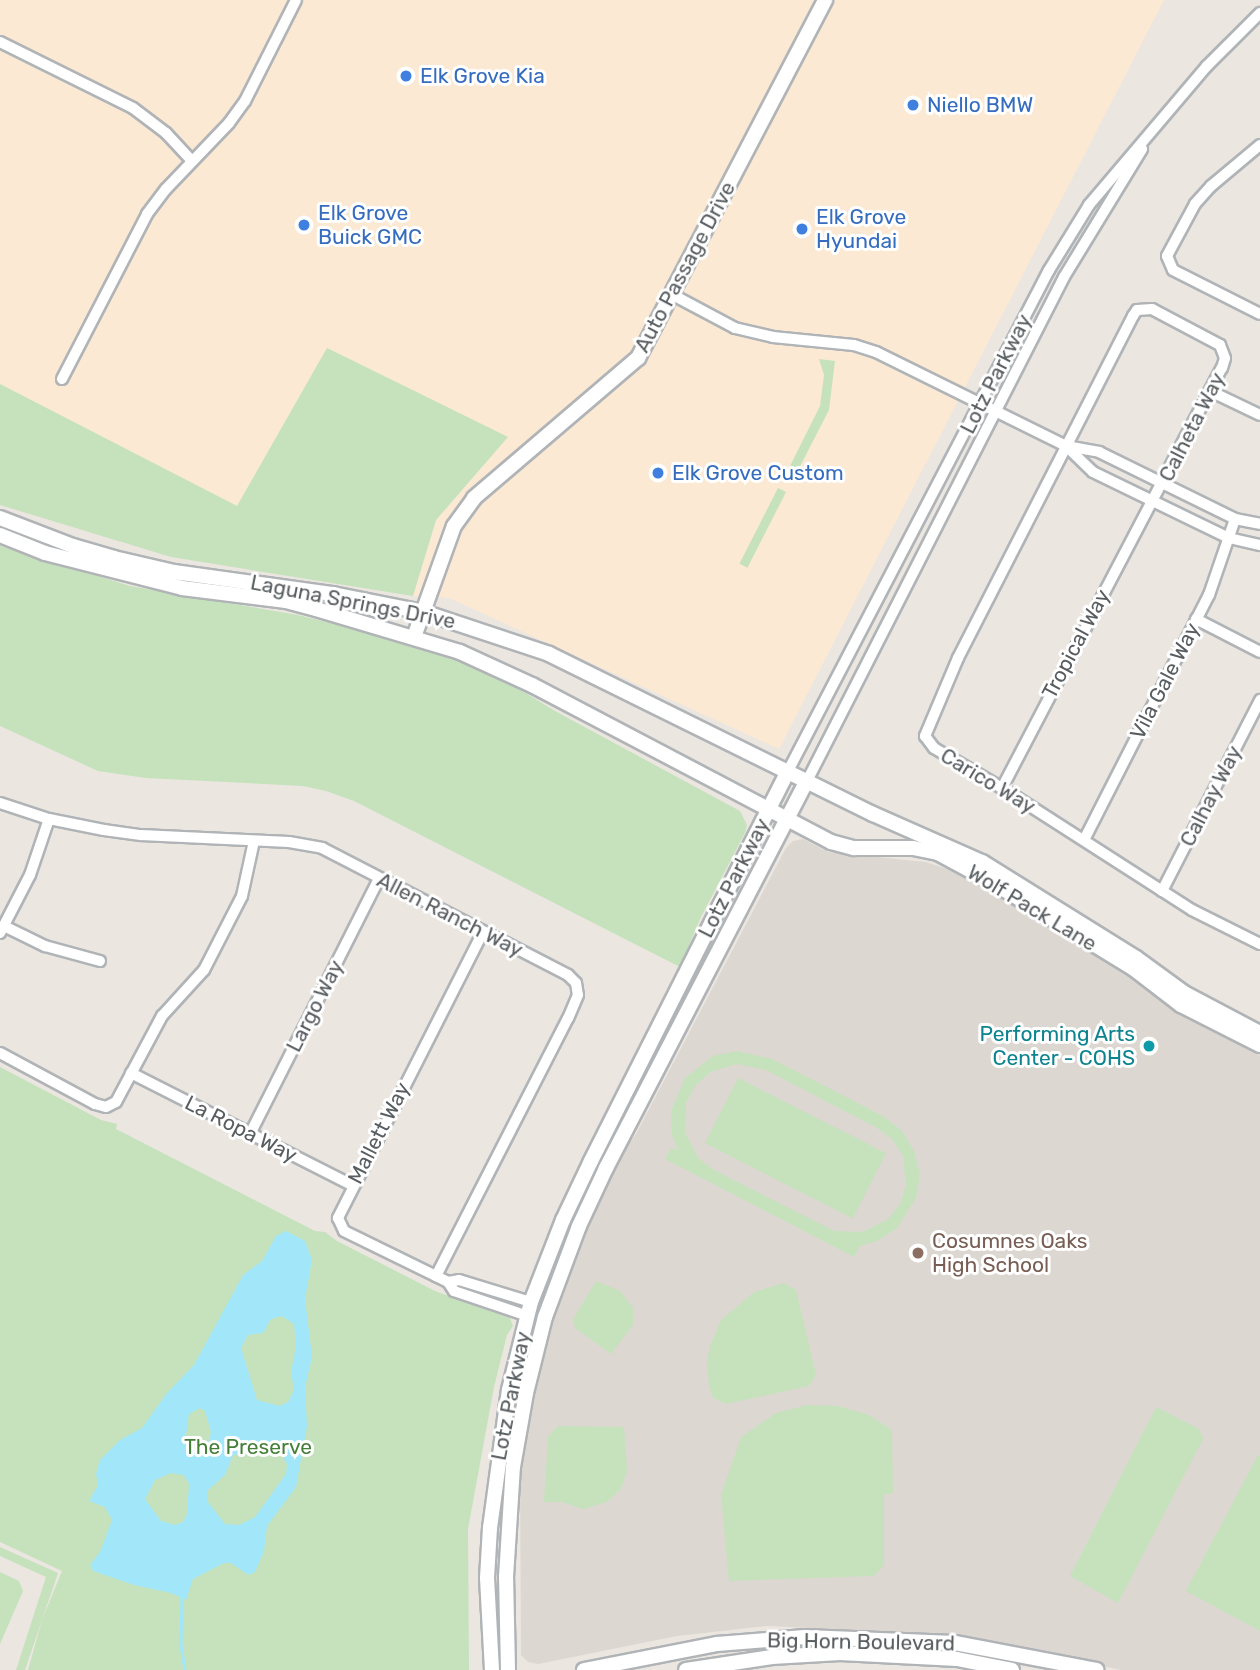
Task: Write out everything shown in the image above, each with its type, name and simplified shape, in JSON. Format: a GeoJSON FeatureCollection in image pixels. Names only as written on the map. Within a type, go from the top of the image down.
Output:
{"type":"FeatureCollection","features":[{"type":"Feature","properties":{"kind":"street"},"geometry":{"type":"LineString","coordinates":[[62,379],[147,214],[192,161],[218,136],[245,101],[296,0]]}},
{"type":"Feature","properties":{"kind":"street","name":"Auto Passage Drive"},"geometry":{"type":"LineString","coordinates":[[414,637],[454,526],[474,498],[638,358],[825,0]]}},
{"type":"Feature","properties":{"kind":"street","name":"Lotz Parkway"},"geometry":{"type":"LineString","coordinates":[[492,1670],[487,1578],[490,1528],[509,1390],[530,1309],[563,1220],[601,1139],[788,771],[1049,270],[1089,205],[1144,144],[1207,66],[1260,13]]}},
{"type":"Feature","properties":{"kind":"street"},"geometry":{"type":"LineString","coordinates":[[0,42],[133,108],[166,133],[192,161]]}},
{"type":"Feature","properties":{"kind":"street","name":"Lotz Parkway"},"geometry":{"type":"LineString","coordinates":[[508,1670],[506,1577],[513,1467],[526,1393],[545,1317],[579,1226],[611,1157],[788,818],[1064,277],[1140,156],[1144,144]]}},
{"type":"Feature","properties":{"kind":"street"},"geometry":{"type":"LineString","coordinates":[[1260,145],[1211,186],[1195,204],[1167,256],[1173,270],[1260,314]]}},
{"type":"Feature","properties":{"kind":"street"},"geometry":{"type":"LineString","coordinates":[[673,295],[735,328],[773,337],[854,345],[876,352],[1066,446],[1099,452],[1235,519],[1260,524]]}},
{"type":"Feature","properties":{"kind":"street","name":"Calheta Way"},"geometry":{"type":"LineString","coordinates":[[1066,446],[1138,310],[1152,309],[1220,345],[1225,358],[1153,502]]}},
{"type":"Feature","properties":{"kind":"street"},"geometry":{"type":"LineString","coordinates":[[1210,391],[1260,415]]}},
{"type":"Feature","properties":{"kind":"street"},"geometry":{"type":"LineString","coordinates":[[1066,446],[1093,472],[1228,538],[1260,545]]}},
{"type":"Feature","properties":{"kind":"street","name":"Carico Way"},"geometry":{"type":"LineString","coordinates":[[1066,446],[958,658],[925,736],[934,748],[1084,839],[1162,891],[1260,944]]}},
{"type":"Feature","properties":{"kind":"street","name":"Tropical Way"},"geometry":{"type":"LineString","coordinates":[[1002,788],[1104,590],[1153,502]]}},
{"type":"Feature","properties":{"kind":"street","name":"Laguna Springs Drive"},"geometry":{"type":"LineString","coordinates":[[0,518],[73,547],[174,572],[334,594],[423,612],[525,645],[581,668],[807,781]]}},
{"type":"Feature","properties":{"kind":"street","name":"Vila Gale Way"},"geometry":{"type":"LineString","coordinates":[[1084,839],[1196,620],[1218,572],[1235,519]]}},
{"type":"Feature","properties":{"kind":"street","name":"Laguna Springs Drive"},"geometry":{"type":"LineString","coordinates":[[0,535],[45,553],[182,588],[286,601],[460,652],[532,685],[788,818]]}},
{"type":"Feature","properties":{"kind":"street"},"geometry":{"type":"LineString","coordinates":[[1196,620],[1260,653]]}},
{"type":"Feature","properties":{"kind":"street","name":"Calhay Way"},"geometry":{"type":"LineString","coordinates":[[1162,891],[1260,700]]}},
{"type":"Feature","properties":{"kind":"street","name":"Wolf Pack Lane"},"geometry":{"type":"LineString","coordinates":[[807,781],[873,814],[982,862],[1136,958],[1184,993],[1260,1034]]}},
{"type":"Feature","properties":{"kind":"street","name":"Allen Ranch Way"},"geometry":{"type":"LineString","coordinates":[[0,803],[49,819],[141,835],[289,842],[322,848],[568,975],[576,983],[578,995],[436,1276]]}},
{"type":"Feature","properties":{"kind":"street","name":"Wolf Pack Lane"},"geometry":{"type":"LineString","coordinates":[[788,818],[845,846],[921,848],[938,853],[997,885],[1134,969],[1181,1005],[1260,1045]]}},
{"type":"Feature","properties":{"kind":"street"},"geometry":{"type":"LineString","coordinates":[[49,819],[30,875],[2,929],[45,946],[100,961]]}},
{"type":"Feature","properties":{"kind":"street"},"geometry":{"type":"LineString","coordinates":[[0,1054],[95,1104],[106,1107],[116,1102],[162,1016],[190,988],[214,951],[242,896],[254,841]]}},
{"type":"Feature","properties":{"kind":"street","name":"Largo Way"},"geometry":{"type":"LineString","coordinates":[[250,1134],[379,879]]}},
{"type":"Feature","properties":{"kind":"street","name":"Mallett Way"},"geometry":{"type":"LineString","coordinates":[[483,932],[340,1208],[339,1226],[448,1282],[459,1280],[530,1309]]}},
{"type":"Feature","properties":{"kind":"street","name":"La Ropa Way"},"geometry":{"type":"LineString","coordinates":[[131,1073],[352,1185]]}},
{"type":"Feature","properties":{"kind":"street","name":"Big Horn Boulevard"},"geometry":{"type":"LineString","coordinates":[[584,1670],[717,1644],[771,1638],[840,1637],[954,1643],[1096,1670]]}},
{"type":"Feature","properties":{"kind":"street","name":"Big Horn Boulevard"},"geometry":{"type":"LineString","coordinates":[[686,1670],[772,1657],[840,1653],[1013,1670]]}},
{"type":"Feature","properties":{"kind":"shaded area"},"geometry":{"type":"Polygon","coordinates":[[[0,0],[1164,0],[779,749],[449,598],[413,596],[436,520],[508,437],[327,348],[237,506],[0,384],[0,0]]]}},
{"type":"Feature","properties":{"kind":"shaded area","name":"Cosumnes Oaks High School"},"geometry":{"type":"Polygon","coordinates":[[[803,839],[828,852],[925,862],[969,876],[1122,968],[1149,993],[1260,1056],[1260,1670],[1121,1670],[960,1635],[767,1626],[677,1636],[538,1664],[528,1662],[521,1655],[520,1473],[540,1362],[563,1283],[614,1165],[636,1134],[786,848],[793,841],[803,839]]]}},
{"type":"Feature","properties":{"kind":"green space"},"geometry":{"type":"Polygon","coordinates":[[[327,348],[508,437],[436,520],[413,596],[171,557],[0,505],[0,384],[237,506],[327,348]]]}},
{"type":"Feature","properties":{"kind":"green space"},"geometry":{"type":"Polygon","coordinates":[[[819,359],[835,361],[829,410],[792,482],[784,478],[820,406],[824,375],[819,359]]]}},
{"type":"Feature","properties":{"kind":"green space"},"geometry":{"type":"Polygon","coordinates":[[[778,488],[786,492],[747,568],[739,564],[778,488]]]}},
{"type":"Feature","properties":{"kind":"green space"},"geometry":{"type":"Polygon","coordinates":[[[0,546],[130,586],[298,615],[407,642],[501,678],[555,711],[740,811],[747,825],[745,833],[700,919],[680,967],[354,801],[326,791],[303,786],[146,778],[98,771],[0,726],[0,546]]]}},
{"type":"Feature","properties":{"kind":"green space"},"geometry":{"type":"Polygon","coordinates":[[[737,1051],[772,1059],[883,1116],[902,1131],[914,1151],[920,1174],[916,1198],[897,1228],[877,1241],[860,1246],[854,1257],[665,1159],[671,1148],[678,1150],[672,1135],[671,1111],[685,1078],[713,1056],[737,1051]],[[737,1064],[710,1072],[695,1086],[686,1103],[685,1132],[698,1158],[714,1170],[834,1231],[863,1232],[888,1219],[900,1204],[906,1185],[903,1156],[892,1139],[877,1128],[766,1070],[737,1064]]]}},
{"type":"Feature","properties":{"kind":"green space","name":"The Preserve"},"geometry":{"type":"Polygon","coordinates":[[[0,1067],[101,1120],[117,1124],[116,1129],[315,1231],[325,1232],[337,1241],[435,1291],[510,1318],[513,1326],[507,1335],[494,1387],[468,1529],[469,1670],[28,1670],[42,1620],[62,1571],[0,1542],[0,1067]]]}},
{"type":"Feature","properties":{"kind":"green space"},"geometry":{"type":"Polygon","coordinates":[[[738,1078],[886,1153],[853,1218],[705,1143],[738,1078]]]}},
{"type":"Feature","properties":{"kind":"green space"},"geometry":{"type":"Polygon","coordinates":[[[596,1281],[620,1291],[633,1308],[633,1325],[611,1354],[575,1328],[573,1319],[596,1281]]]}},
{"type":"Feature","properties":{"kind":"green space"},"geometry":{"type":"Polygon","coordinates":[[[784,1283],[796,1290],[816,1375],[809,1386],[726,1404],[713,1398],[707,1361],[721,1320],[754,1292],[784,1283]]]}},
{"type":"Feature","properties":{"kind":"green space"},"geometry":{"type":"Polygon","coordinates":[[[807,1405],[838,1406],[869,1415],[892,1430],[893,1493],[884,1495],[884,1565],[874,1576],[729,1581],[721,1495],[741,1437],[776,1413],[807,1405]]]}},
{"type":"Feature","properties":{"kind":"green space"},"geometry":{"type":"Polygon","coordinates":[[[1156,1407],[1199,1429],[1203,1439],[1118,1603],[1070,1576],[1156,1407]]]}},
{"type":"Feature","properties":{"kind":"green space"},"geometry":{"type":"Polygon","coordinates":[[[558,1426],[624,1427],[627,1471],[621,1489],[607,1502],[583,1509],[562,1502],[544,1502],[548,1436],[558,1426]]]}},
{"type":"Feature","properties":{"kind":"green space"},"geometry":{"type":"Polygon","coordinates":[[[1258,1455],[1260,1456],[1260,1631],[1186,1591],[1258,1455]]]}},
{"type":"Feature","properties":{"kind":"green space"},"geometry":{"type":"Polygon","coordinates":[[[0,1547],[58,1573],[25,1670],[16,1670],[46,1577],[0,1556],[0,1547]]]}},
{"type":"Feature","properties":{"kind":"green space"},"geometry":{"type":"Polygon","coordinates":[[[0,1572],[19,1581],[23,1591],[0,1644],[0,1572]]]}},
{"type":"Feature","properties":{"kind":"water"},"geometry":{"type":"Polygon","coordinates":[[[286,1231],[305,1241],[312,1260],[305,1299],[312,1357],[305,1387],[307,1426],[296,1487],[267,1526],[264,1551],[255,1572],[248,1575],[231,1563],[224,1563],[193,1579],[186,1600],[171,1593],[134,1585],[93,1571],[90,1565],[100,1552],[112,1520],[105,1507],[89,1501],[98,1485],[96,1474],[100,1460],[120,1440],[142,1428],[167,1393],[194,1365],[243,1275],[262,1261],[276,1236],[286,1231]],[[282,1316],[271,1319],[263,1333],[248,1335],[241,1348],[257,1400],[279,1406],[288,1402],[294,1390],[291,1372],[296,1346],[294,1324],[282,1316]],[[200,1408],[189,1414],[185,1441],[190,1448],[197,1451],[208,1444],[211,1432],[205,1411],[200,1408]],[[272,1444],[259,1454],[233,1455],[225,1475],[208,1490],[207,1501],[225,1524],[239,1525],[255,1517],[286,1474],[287,1464],[278,1448],[272,1444]],[[171,1473],[155,1480],[145,1499],[161,1521],[175,1525],[183,1522],[187,1514],[189,1484],[184,1475],[171,1473]]]}},
{"type":"Feature","properties":{"kind":"waterway"},"geometry":{"type":"LineString","coordinates":[[182,1597],[181,1645],[185,1670]]}},
{"type":"Feature","properties":{"kind":"place","name":"Elk Grove Kia"},"geometry":{"type":"Point","coordinates":[406,76]}},
{"type":"Feature","properties":{"kind":"place","name":"Niello BMW"},"geometry":{"type":"Point","coordinates":[913,105]}},
{"type":"Feature","properties":{"kind":"place","name":"Elk Grove Buick GMC"},"geometry":{"type":"Point","coordinates":[304,225]}},
{"type":"Feature","properties":{"kind":"place","name":"Elk Grove Hyundai"},"geometry":{"type":"Point","coordinates":[802,229]}},
{"type":"Feature","properties":{"kind":"place","name":"Elk Grove Custom"},"geometry":{"type":"Point","coordinates":[658,473]}},
{"type":"Feature","properties":{"kind":"place","name":"Performing Arts Center - COHS"},"geometry":{"type":"Point","coordinates":[1149,1046]}},
{"type":"Feature","properties":{"kind":"place","name":"Cosumnes Oaks High School"},"geometry":{"type":"Point","coordinates":[918,1253]}}]}
